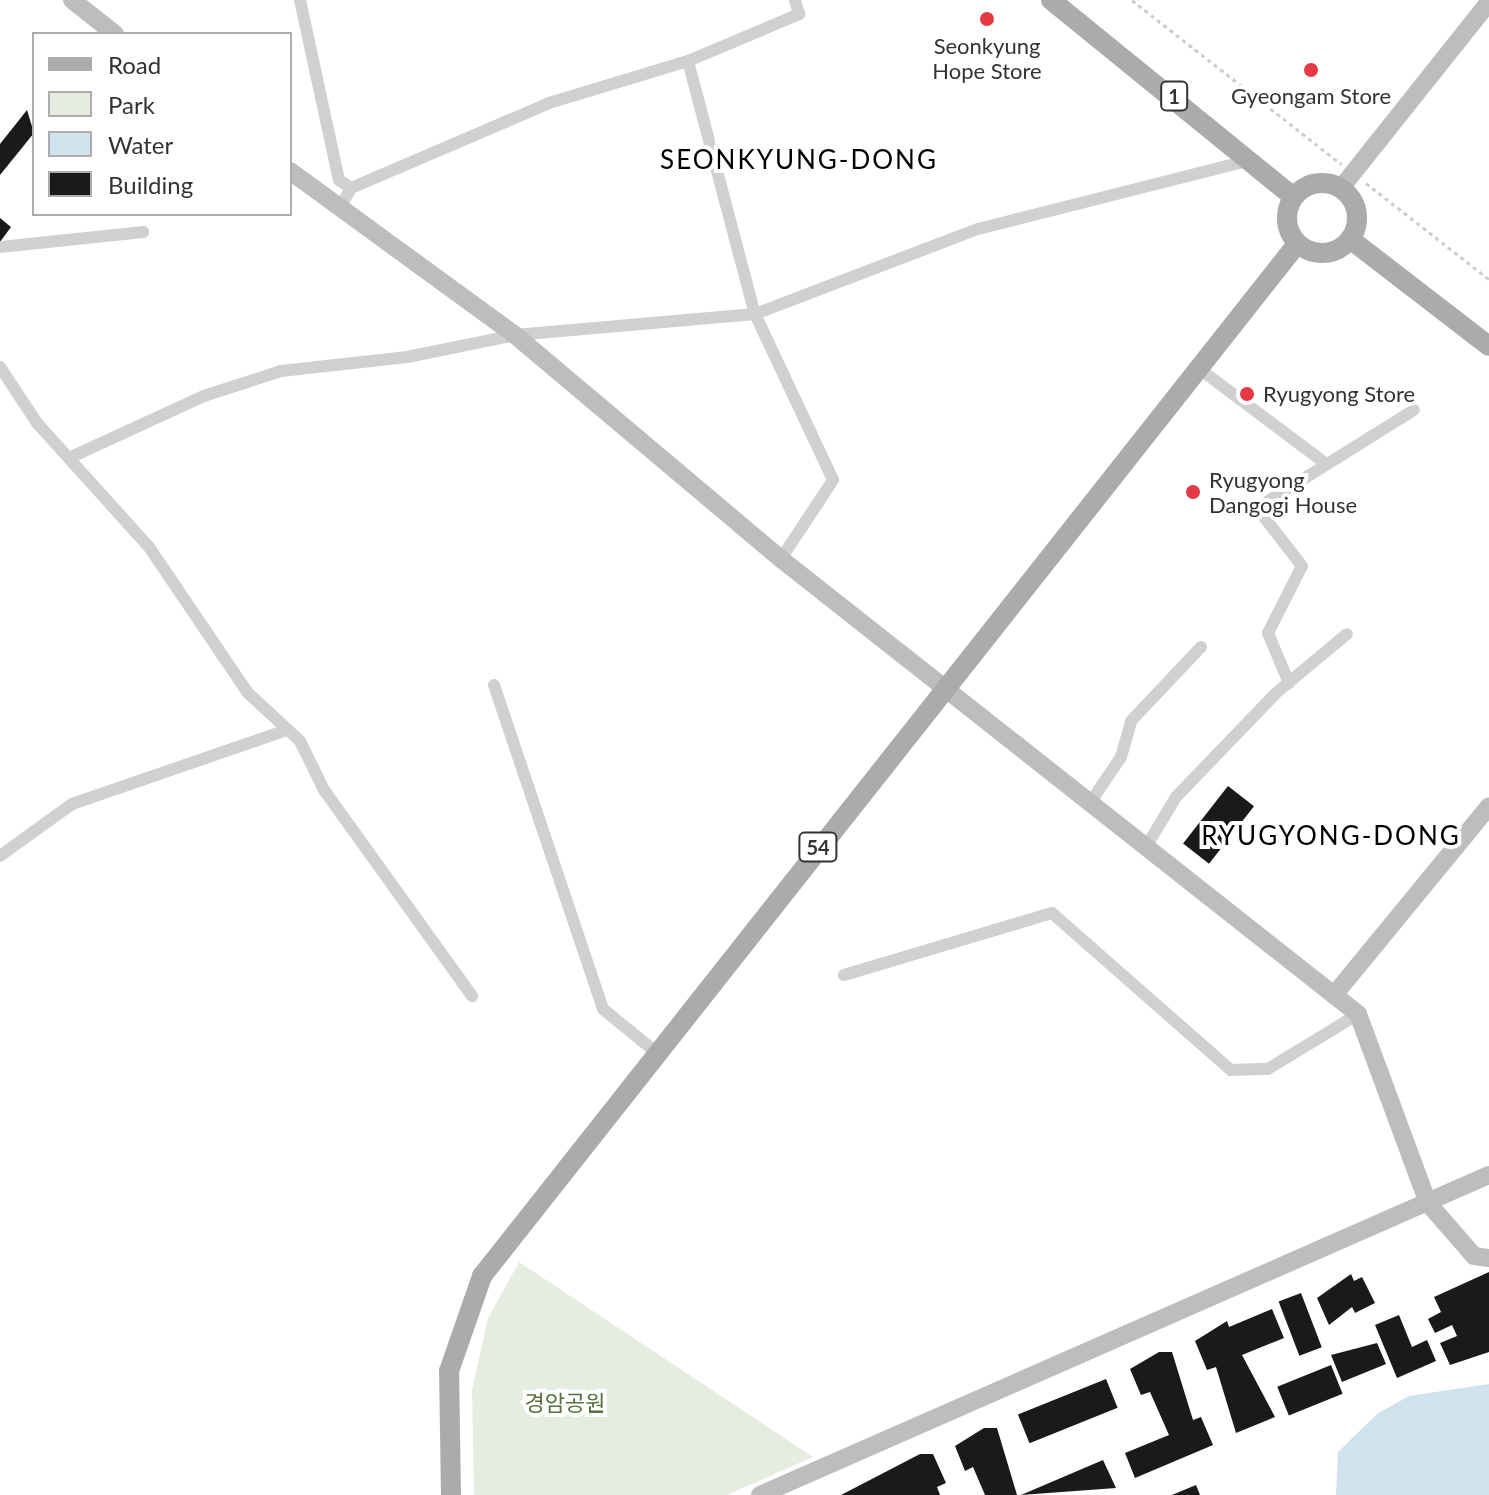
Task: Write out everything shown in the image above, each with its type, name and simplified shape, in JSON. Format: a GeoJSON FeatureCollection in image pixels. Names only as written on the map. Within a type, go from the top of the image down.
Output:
{"type":"FeatureCollection","features":[{"type":"Feature","properties":{"kind":"main road","name":"1"},"geometry":{"type":"LineString","coordinates":[[1051,0],[1254,159],[1293,197]]}},
{"type":"Feature","properties":{"kind":"main road"},"geometry":{"type":"LineString","coordinates":[[1346,180],[1357,218],[1350,239],[1332,252],[1297,244],[1286,218],[1293,197],[1311,184],[1346,180]]}},
{"type":"Feature","properties":{"kind":"main road"},"geometry":{"type":"LineString","coordinates":[[1350,239],[1489,346]]}},
{"type":"Feature","properties":{"kind":"main road","name":"54"},"geometry":{"type":"LineString","coordinates":[[451,1495],[449,1371],[476,1288],[944,688],[1297,244]]}},
{"type":"Feature","properties":{"kind":"street"},"geometry":{"type":"LineString","coordinates":[[72,0],[112,32]]}},
{"type":"Feature","properties":{"kind":"street"},"geometry":{"type":"LineString","coordinates":[[300,0],[339,180],[351,188]]}},
{"type":"Feature","properties":{"kind":"street"},"geometry":{"type":"LineString","coordinates":[[339,209],[351,188],[549,103],[688,61],[799,14],[795,0]]}},
{"type":"Feature","properties":{"kind":"street"},"geometry":{"type":"LineString","coordinates":[[1346,180],[1489,2]]}},
{"type":"Feature","properties":{"kind":"street"},"geometry":{"type":"LineString","coordinates":[[688,61],[755,314],[833,480],[781,559]]}},
{"type":"Feature","properties":{"kind":"street"},"geometry":{"type":"LineString","coordinates":[[69,458],[204,396],[281,371],[407,357],[515,335],[755,314],[978,229],[1254,159]]}},
{"type":"Feature","properties":{"kind":"street"},"geometry":{"type":"LineString","coordinates":[[292,173],[515,335],[781,559],[1358,1014],[1428,1203],[1474,1256],[1489,1258]]}},
{"type":"Feature","properties":{"kind":"street"},"geometry":{"type":"LineString","coordinates":[[0,247],[143,232]]}},
{"type":"Feature","properties":{"kind":"street"},"geometry":{"type":"LineString","coordinates":[[0,367],[69,458],[149,547],[247,692],[287,730],[472,996]]}},
{"type":"Feature","properties":{"kind":"street"},"geometry":{"type":"LineString","coordinates":[[1197,367],[1326,464]]}},
{"type":"Feature","properties":{"kind":"street"},"geometry":{"type":"LineString","coordinates":[[1289,683],[1268,633],[1302,566],[1257,508],[1414,410]]}},
{"type":"Feature","properties":{"kind":"street"},"geometry":{"type":"LineString","coordinates":[[1146,847],[1176,797],[1289,683],[1347,634]]}},
{"type":"Feature","properties":{"kind":"street"},"geometry":{"type":"LineString","coordinates":[[1090,803],[1121,757],[1131,721],[1201,647]]}},
{"type":"Feature","properties":{"kind":"street"},"geometry":{"type":"LineString","coordinates":[[494,685],[603,1009],[657,1053]]}},
{"type":"Feature","properties":{"kind":"street"},"geometry":{"type":"LineString","coordinates":[[0,856],[72,804],[287,730]]}},
{"type":"Feature","properties":{"kind":"street"},"geometry":{"type":"LineString","coordinates":[[1334,995],[1489,806]]}},
{"type":"Feature","properties":{"kind":"street"},"geometry":{"type":"LineString","coordinates":[[844,975],[1052,913],[1231,1070],[1268,1069],[1358,1014]]}},
{"type":"Feature","properties":{"kind":"street"},"geometry":{"type":"LineString","coordinates":[[760,1495],[1489,1175]]}},
{"type":"Feature","properties":{"kind":"path"},"geometry":{"type":"LineString","coordinates":[[1132,0],[1346,180],[1489,279]]}},
{"type":"Feature","properties":{"kind":"green space","name":"경암공원"},"geometry":{"type":"Polygon","coordinates":[[[519,1262],[813,1457],[727,1495],[474,1495],[472,1390],[488,1318],[519,1262]]]}},
{"type":"Feature","properties":{"kind":"water"},"geometry":{"type":"Polygon","coordinates":[[[1489,1384],[1489,1495],[1336,1495],[1338,1452],[1377,1414],[1409,1396],[1489,1384]]]}},
{"type":"Feature","properties":{"kind":"building"},"geometry":{"type":"Polygon","coordinates":[[[27,110],[32,135],[0,175],[0,144],[27,110]]]}},
{"type":"Feature","properties":{"kind":"building"},"geometry":{"type":"Polygon","coordinates":[[[0,218],[11,227],[0,242],[0,218]]]}},
{"type":"Feature","properties":{"kind":"building"},"geometry":{"type":"Polygon","coordinates":[[[1228,786],[1254,806],[1209,864],[1183,844],[1228,786]]]}},
{"type":"Feature","properties":{"kind":"building"},"geometry":{"type":"Polygon","coordinates":[[[1489,1272],[1489,1352],[1450,1365],[1440,1343],[1457,1336],[1452,1325],[1435,1333],[1428,1319],[1441,1312],[1434,1297],[1489,1272]]]}},
{"type":"Feature","properties":{"kind":"building"},"geometry":{"type":"Polygon","coordinates":[[[1351,1274],[1354,1281],[1362,1277],[1375,1303],[1355,1313],[1352,1307],[1329,1325],[1317,1298],[1351,1274]]]}},
{"type":"Feature","properties":{"kind":"building"},"geometry":{"type":"Polygon","coordinates":[[[1301,1293],[1322,1347],[1299,1356],[1279,1302],[1301,1293]]]}},
{"type":"Feature","properties":{"kind":"building"},"geometry":{"type":"Polygon","coordinates":[[[1272,1309],[1284,1338],[1242,1355],[1275,1417],[1236,1433],[1216,1367],[1207,1370],[1195,1341],[1227,1321],[1229,1327],[1272,1309]]]}},
{"type":"Feature","properties":{"kind":"building"},"geometry":{"type":"Polygon","coordinates":[[[1399,1315],[1412,1347],[1427,1340],[1436,1361],[1397,1378],[1375,1325],[1399,1315]]]}},
{"type":"Feature","properties":{"kind":"building"},"geometry":{"type":"Polygon","coordinates":[[[1377,1343],[1386,1364],[1342,1382],[1331,1355],[1377,1343]]]}},
{"type":"Feature","properties":{"kind":"building"},"geometry":{"type":"Polygon","coordinates":[[[1159,1352],[1172,1352],[1193,1420],[1201,1417],[1213,1445],[1135,1478],[1125,1453],[1169,1435],[1150,1392],[1141,1395],[1130,1369],[1159,1352]]]}},
{"type":"Feature","properties":{"kind":"building"},"geometry":{"type":"Polygon","coordinates":[[[1331,1365],[1343,1394],[1289,1415],[1277,1387],[1331,1365]]]}},
{"type":"Feature","properties":{"kind":"building"},"geometry":{"type":"Polygon","coordinates":[[[1106,1379],[1118,1408],[1030,1443],[1018,1415],[1106,1379]]]}},
{"type":"Feature","properties":{"kind":"building"},"geometry":{"type":"Polygon","coordinates":[[[984,1428],[997,1428],[1017,1495],[985,1495],[973,1467],[965,1471],[955,1446],[984,1428]]]}},
{"type":"Feature","properties":{"kind":"building"},"geometry":{"type":"Polygon","coordinates":[[[920,1454],[933,1454],[946,1483],[937,1487],[940,1495],[841,1495],[920,1454]]]}},
{"type":"Feature","properties":{"kind":"building"},"geometry":{"type":"Polygon","coordinates":[[[1103,1460],[1116,1488],[1021,1495],[1103,1460]]]}},
{"type":"Feature","properties":{"kind":"building"},"geometry":{"type":"Polygon","coordinates":[[[1196,1485],[1200,1495],[1172,1495],[1196,1485]]]}},
{"type":"Feature","properties":{"kind":"place","name":"Seonkyung Hope Store"},"geometry":{"type":"Point","coordinates":[987,19]}},
{"type":"Feature","properties":{"kind":"place","name":"Gyeongam Store"},"geometry":{"type":"Point","coordinates":[1311,70]}},
{"type":"Feature","properties":{"kind":"place","name":"Ryugyong Store"},"geometry":{"type":"Point","coordinates":[1247,394]}},
{"type":"Feature","properties":{"kind":"place","name":"Ryugyong Dangogi House"},"geometry":{"type":"Point","coordinates":[1193,492]}},
{"type":"Feature","properties":{"kind":"district","name":"SEONKYUNG-DONG"},"geometry":{"type":"Point","coordinates":[799,160]}},
{"type":"Feature","properties":{"kind":"district","name":"RYUGYONG-DONG"},"geometry":{"type":"Point","coordinates":[1331,836]}}]}
